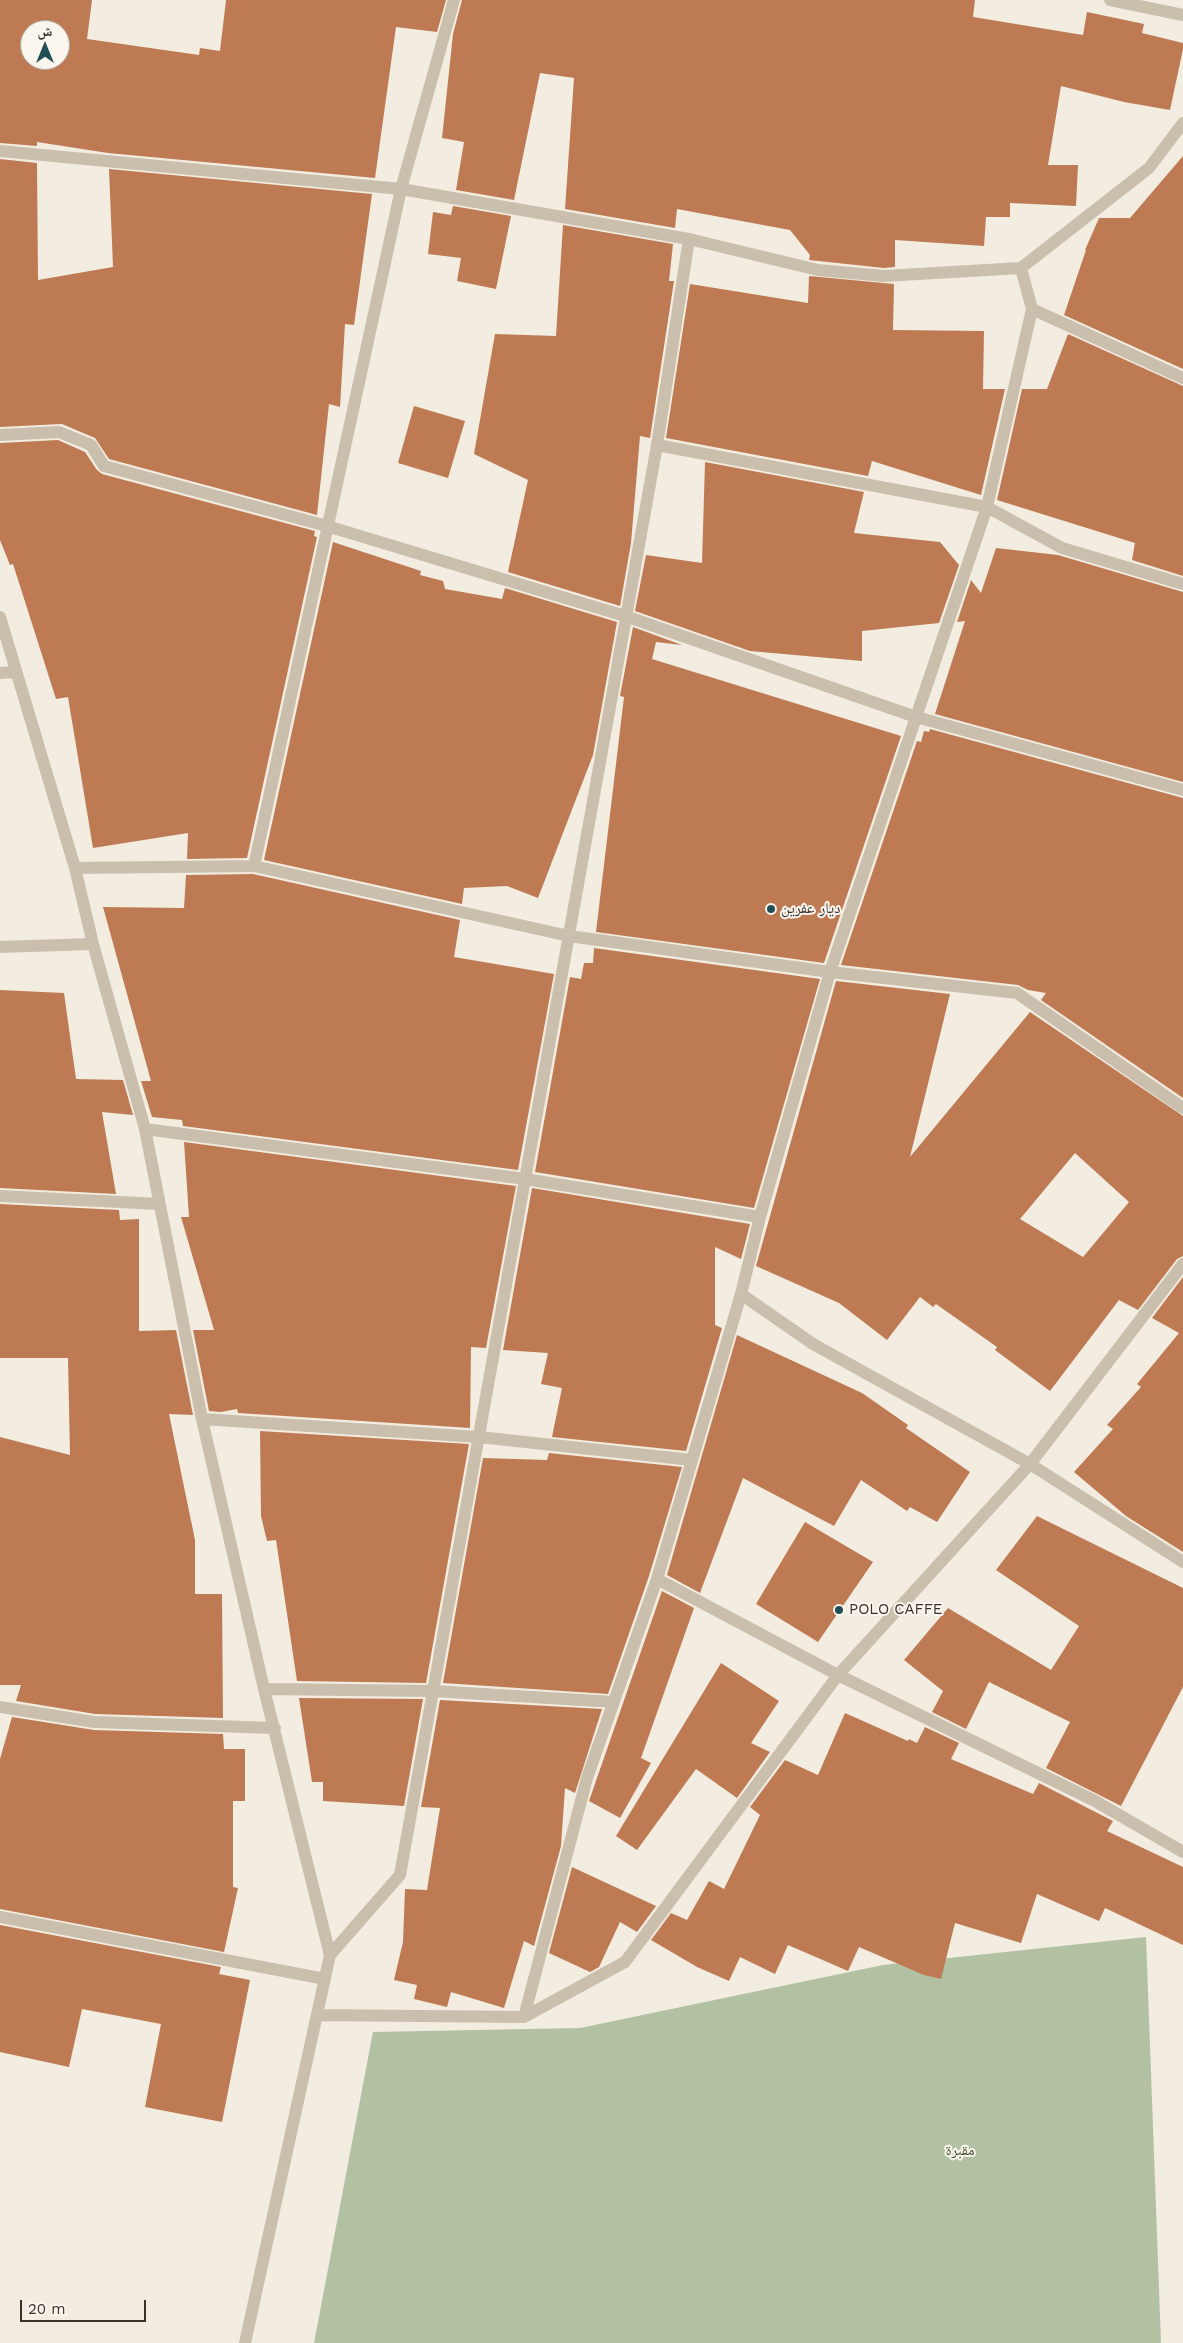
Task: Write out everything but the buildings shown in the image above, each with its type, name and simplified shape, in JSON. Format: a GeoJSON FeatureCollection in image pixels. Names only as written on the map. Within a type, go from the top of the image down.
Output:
{"type":"FeatureCollection","features":[{"type":"Feature","properties":{"kind":"street"},"geometry":{"type":"LineString","coordinates":[[254,866],[401,189],[454,0]]}},
{"type":"Feature","properties":{"kind":"street"},"geometry":{"type":"LineString","coordinates":[[1110,0],[1183,15]]}},
{"type":"Feature","properties":{"kind":"street"},"geometry":{"type":"LineString","coordinates":[[0,151],[401,189],[689,239],[818,270],[884,276],[1021,268],[1149,168],[1183,124]]}},
{"type":"Feature","properties":{"kind":"street"},"geometry":{"type":"LineString","coordinates":[[330,1955],[400,1875],[657,445],[689,239]]}},
{"type":"Feature","properties":{"kind":"street"},"geometry":{"type":"LineString","coordinates":[[524,2017],[587,1778],[657,1579],[741,1294],[760,1217],[830,972],[988,507],[1032,309],[1021,268]]}},
{"type":"Feature","properties":{"kind":"street"},"geometry":{"type":"LineString","coordinates":[[1032,309],[1183,378]]}},
{"type":"Feature","properties":{"kind":"street"},"geometry":{"type":"LineString","coordinates":[[0,435],[59,432],[91,445],[104,466],[327,526],[626,616],[916,717],[1183,790]]}},
{"type":"Feature","properties":{"kind":"street"},"geometry":{"type":"LineString","coordinates":[[657,445],[988,507],[1062,548],[1183,584]]}},
{"type":"Feature","properties":{"kind":"street"},"geometry":{"type":"LineString","coordinates":[[0,617],[74,868],[93,944],[145,1130],[202,1419],[264,1689],[330,1955],[245,2343]]}},
{"type":"Feature","properties":{"kind":"street"},"geometry":{"type":"LineString","coordinates":[[0,673],[16,672]]}},
{"type":"Feature","properties":{"kind":"street"},"geometry":{"type":"LineString","coordinates":[[74,868],[254,866],[569,936],[830,972],[1017,993],[1183,1108]]}},
{"type":"Feature","properties":{"kind":"street"},"geometry":{"type":"LineString","coordinates":[[0,947],[93,944]]}},
{"type":"Feature","properties":{"kind":"street"},"geometry":{"type":"LineString","coordinates":[[145,1130],[525,1179],[760,1217]]}},
{"type":"Feature","properties":{"kind":"street"},"geometry":{"type":"LineString","coordinates":[[0,1196],[159,1204]]}},
{"type":"Feature","properties":{"kind":"street"},"geometry":{"type":"LineString","coordinates":[[318,2015],[524,2017],[626,1962],[838,1675],[1030,1464],[1183,1264]]}},
{"type":"Feature","properties":{"kind":"street"},"geometry":{"type":"LineString","coordinates":[[741,1294],[813,1344],[1030,1464],[1183,1562]]}},
{"type":"Feature","properties":{"kind":"street"},"geometry":{"type":"LineString","coordinates":[[202,1419],[479,1437],[692,1460]]}},
{"type":"Feature","properties":{"kind":"street"},"geometry":{"type":"LineString","coordinates":[[657,1579],[838,1675],[1096,1801],[1183,1852]]}},
{"type":"Feature","properties":{"kind":"street"},"geometry":{"type":"LineString","coordinates":[[264,1689],[433,1691],[614,1702]]}},
{"type":"Feature","properties":{"kind":"street"},"geometry":{"type":"LineString","coordinates":[[0,1707],[94,1722],[275,1728]]}},
{"type":"Feature","properties":{"kind":"street"},"geometry":{"type":"LineString","coordinates":[[0,1917],[325,1979]]}},
{"type":"Feature","properties":{"kind":"green space","name":"مقبرة"},"geometry":{"type":"Polygon","coordinates":[[[1146,1937],[1161,2343],[314,2343],[373,2032],[580,2028],[883,1965],[1146,1937]]]}},
{"type":"Feature","properties":{"kind":"place","name":"ديار عفرين"},"geometry":{"type":"Point","coordinates":[771,909]}},
{"type":"Feature","properties":{"kind":"place","name":"POLO CAFFE"},"geometry":{"type":"Point","coordinates":[839,1610]}}]}
